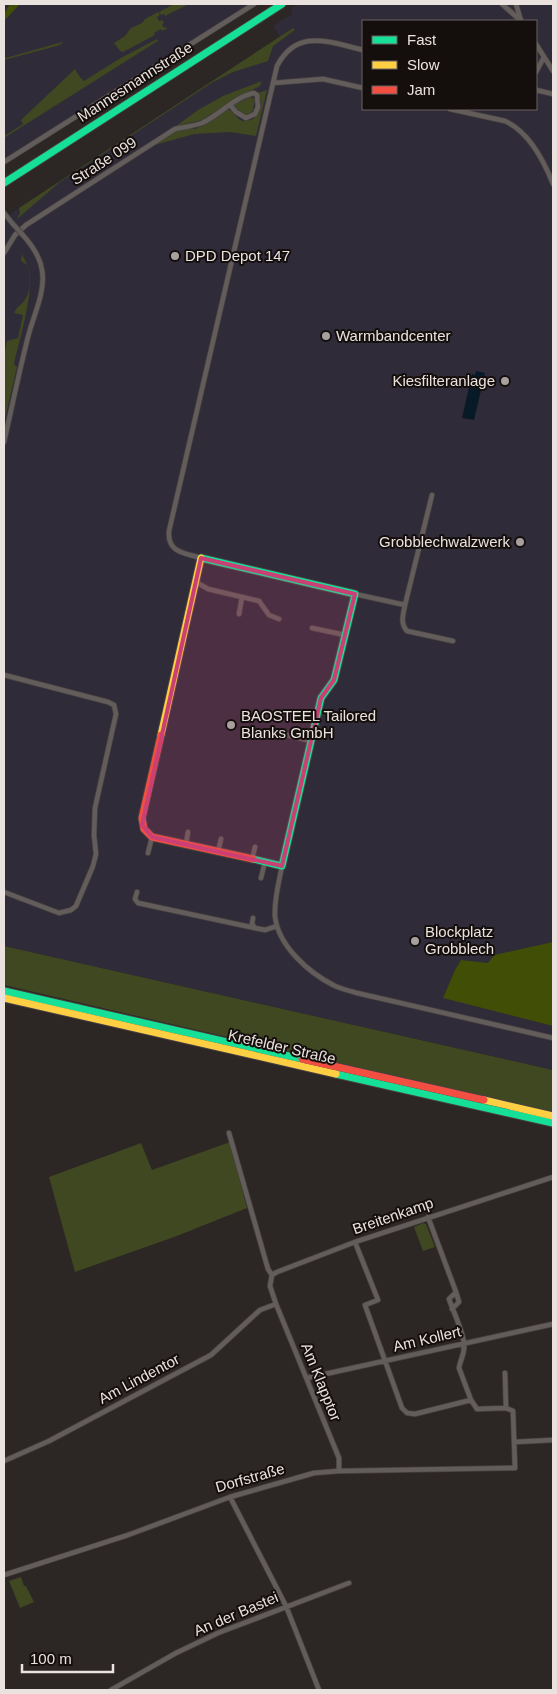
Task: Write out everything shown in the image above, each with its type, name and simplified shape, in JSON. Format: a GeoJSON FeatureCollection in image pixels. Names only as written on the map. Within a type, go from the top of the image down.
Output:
{"type":"FeatureCollection","features":[{"type":"Feature","properties":{"kind":"main road","name":"Mannesmannstraße"},"geometry":{"type":"LineString","coordinates":[[4,183],[282,4]]}},
{"type":"Feature","properties":{"kind":"main road"},"geometry":{"type":"LineString","coordinates":[[201,558],[355,594],[334,680],[322,698],[282,866],[152,837],[146,833],[142,825],[142,818],[196,582],[201,558]]}},
{"type":"Feature","properties":{"kind":"main road","name":"Krefelder Straße"},"geometry":{"type":"LineString","coordinates":[[4,991],[553,1116]]}},
{"type":"Feature","properties":{"kind":"main road","name":"Krefelder Straße"},"geometry":{"type":"LineString","coordinates":[[4,998],[553,1123]]}},
{"type":"Feature","properties":{"kind":"street"},"geometry":{"type":"LineString","coordinates":[[4,162],[254,4]]}},
{"type":"Feature","properties":{"kind":"street"},"geometry":{"type":"LineString","coordinates":[[502,4],[520,20]]}},
{"type":"Feature","properties":{"kind":"street"},"geometry":{"type":"LineString","coordinates":[[516,4],[521,20]]}},
{"type":"Feature","properties":{"kind":"street"},"geometry":{"type":"LineString","coordinates":[[201,558],[180,552],[172,547],[169,531],[277,66],[281,57],[288,50],[307,41],[323,41],[362,50]]}},
{"type":"Feature","properties":{"kind":"street"},"geometry":{"type":"LineString","coordinates":[[537,46],[553,71]]}},
{"type":"Feature","properties":{"kind":"street"},"geometry":{"type":"LineString","coordinates":[[537,70],[544,57]]}},
{"type":"Feature","properties":{"kind":"street"},"geometry":{"type":"LineString","coordinates":[[274,82],[323,79],[362,88]]}},
{"type":"Feature","properties":{"kind":"street"},"geometry":{"type":"LineString","coordinates":[[537,90],[553,94]]}},
{"type":"Feature","properties":{"kind":"street","name":"Straße 099"},"geometry":{"type":"LineString","coordinates":[[4,253],[15,235],[26,225],[38,220],[175,129],[202,123],[230,105],[250,94],[254,93],[257,95],[258,107],[255,114],[246,118],[236,112],[230,105]]}},
{"type":"Feature","properties":{"kind":"street"},"geometry":{"type":"LineString","coordinates":[[455,110],[505,121],[513,125],[538,153],[553,184]]}},
{"type":"Feature","properties":{"kind":"street"},"geometry":{"type":"LineString","coordinates":[[4,213],[30,243],[40,261],[42,271],[42,288],[28,337],[4,442]]}},
{"type":"Feature","properties":{"kind":"street"},"geometry":{"type":"LineString","coordinates":[[432,495],[405,605],[402,620],[403,627],[407,631],[453,640]]}},
{"type":"Feature","properties":{"kind":"street"},"geometry":{"type":"LineString","coordinates":[[196,582],[208,589],[258,601],[269,615],[279,619]]}},
{"type":"Feature","properties":{"kind":"street"},"geometry":{"type":"LineString","coordinates":[[355,594],[405,605]]}},
{"type":"Feature","properties":{"kind":"street"},"geometry":{"type":"LineString","coordinates":[[239,614],[242,597]]}},
{"type":"Feature","properties":{"kind":"street"},"geometry":{"type":"LineString","coordinates":[[312,628],[345,635]]}},
{"type":"Feature","properties":{"kind":"street"},"geometry":{"type":"LineString","coordinates":[[4,675],[108,702],[114,705],[116,714],[95,808],[95,860],[88,881],[76,906],[71,910],[59,913],[4,892]]}},
{"type":"Feature","properties":{"kind":"street"},"geometry":{"type":"LineString","coordinates":[[287,735],[312,741]]}},
{"type":"Feature","properties":{"kind":"street"},"geometry":{"type":"LineString","coordinates":[[186,844],[188,832]]}},
{"type":"Feature","properties":{"kind":"street"},"geometry":{"type":"LineString","coordinates":[[148,853],[152,837]]}},
{"type":"Feature","properties":{"kind":"street"},"geometry":{"type":"LineString","coordinates":[[218,852],[222,839]]}},
{"type":"Feature","properties":{"kind":"street"},"geometry":{"type":"LineString","coordinates":[[252,860],[255,847]]}},
{"type":"Feature","properties":{"kind":"street"},"geometry":{"type":"LineString","coordinates":[[261,878],[265,862]]}},
{"type":"Feature","properties":{"kind":"street"},"geometry":{"type":"LineString","coordinates":[[282,866],[275,902],[277,926],[284,942],[297,958],[315,974],[336,986],[357,993],[553,1038]]}},
{"type":"Feature","properties":{"kind":"street"},"geometry":{"type":"LineString","coordinates":[[137,892],[135,899],[138,903],[265,930],[277,926]]}},
{"type":"Feature","properties":{"kind":"street"},"geometry":{"type":"LineString","coordinates":[[253,918],[252,924],[255,928]]}},
{"type":"Feature","properties":{"kind":"street"},"geometry":{"type":"LineString","coordinates":[[229,1133],[268,1270],[272,1275],[270,1286],[276,1304]]}},
{"type":"Feature","properties":{"kind":"street","name":"Breitenkamp"},"geometry":{"type":"LineString","coordinates":[[272,1275],[355,1242],[553,1177]]}},
{"type":"Feature","properties":{"kind":"street"},"geometry":{"type":"LineString","coordinates":[[428,1217],[459,1302],[452,1309]]}},
{"type":"Feature","properties":{"kind":"street"},"geometry":{"type":"LineString","coordinates":[[355,1242],[378,1300],[364,1305],[402,1408],[407,1413],[416,1414],[471,1400]]}},
{"type":"Feature","properties":{"kind":"street"},"geometry":{"type":"LineString","coordinates":[[456,1292],[449,1299],[464,1344],[459,1368],[474,1406],[481,1410],[506,1408],[513,1411],[514,1442],[553,1440]]}},
{"type":"Feature","properties":{"kind":"street","name":"Am Klapptor"},"geometry":{"type":"LineString","coordinates":[[276,1304],[339,1458],[339,1470]]}},
{"type":"Feature","properties":{"kind":"street","name":"Am Lindentor"},"geometry":{"type":"LineString","coordinates":[[4,1461],[49,1441],[211,1355],[260,1310],[276,1304]]}},
{"type":"Feature","properties":{"kind":"street","name":"Am Kollert"},"geometry":{"type":"LineString","coordinates":[[307,1378],[553,1324]]}},
{"type":"Feature","properties":{"kind":"street"},"geometry":{"type":"LineString","coordinates":[[505,1373],[506,1408]]}},
{"type":"Feature","properties":{"kind":"street","name":"Dorfstraße"},"geometry":{"type":"LineString","coordinates":[[4,1575],[128,1535],[230,1497],[314,1473],[339,1470],[515,1468],[514,1442]]}},
{"type":"Feature","properties":{"kind":"street"},"geometry":{"type":"LineString","coordinates":[[230,1497],[286,1606],[319,1690]]}},
{"type":"Feature","properties":{"kind":"street","name":"An der Bastei"},"geometry":{"type":"LineString","coordinates":[[111,1690],[176,1653],[218,1633],[349,1584]]}},
{"type":"Feature","properties":{"kind":"highlighted area"},"geometry":{"type":"Polygon","coordinates":[[[201,558],[355,594],[334,680],[321,698],[282,866],[152,837],[142,825],[201,558]]]}},
{"type":"Feature","properties":{"kind":"shaded area"},"geometry":{"type":"Polygon","coordinates":[[[4,4],[260,4],[4,165],[4,4]]]}},
{"type":"Feature","properties":{"kind":"shaded area"},"geometry":{"type":"Polygon","coordinates":[[[304,4],[553,4],[553,1070],[4,946],[4,218],[280,37],[273,26],[292,14],[291,9],[297,5],[304,4]]]}},
{"type":"Feature","properties":{"kind":"green space"},"geometry":{"type":"Polygon","coordinates":[[[10,4],[20,4],[4,21],[4,14],[10,4]]]}},
{"type":"Feature","properties":{"kind":"green space"},"geometry":{"type":"Polygon","coordinates":[[[174,4],[189,4],[165,16],[164,14],[161,15],[159,12],[174,4]]]}},
{"type":"Feature","properties":{"kind":"green space"},"geometry":{"type":"Polygon","coordinates":[[[158,12],[160,15],[157,17],[159,21],[162,20],[164,28],[166,27],[167,29],[162,31],[161,29],[154,33],[155,35],[123,52],[120,51],[114,43],[125,36],[131,28],[158,12]]]}},
{"type":"Feature","properties":{"kind":"green space"},"geometry":{"type":"Polygon","coordinates":[[[293,28],[295,30],[273,46],[268,61],[233,72],[213,82],[60,182],[17,219],[20,213],[19,208],[293,28]]]}},
{"type":"Feature","properties":{"kind":"green space"},"geometry":{"type":"Polygon","coordinates":[[[157,39],[158,41],[4,138],[4,136],[23,124],[21,120],[75,69],[84,81],[119,59],[157,39]]]}},
{"type":"Feature","properties":{"kind":"green space"},"geometry":{"type":"Polygon","coordinates":[[[62,42],[57,46],[4,60],[4,58],[62,42]]]}},
{"type":"Feature","properties":{"kind":"green space"},"geometry":{"type":"Polygon","coordinates":[[[262,81],[260,86],[202,120],[176,126],[198,110],[223,96],[262,81]]]}},
{"type":"Feature","properties":{"kind":"green space"},"geometry":{"type":"Polygon","coordinates":[[[267,90],[256,136],[230,132],[194,134],[155,145],[176,131],[190,128],[195,129],[203,125],[227,109],[240,120],[251,120],[258,114],[260,109],[261,104],[258,93],[267,90]]]}},
{"type":"Feature","properties":{"kind":"green space"},"geometry":{"type":"Polygon","coordinates":[[[250,97],[255,99],[253,110],[251,113],[244,115],[233,105],[250,97]]]}},
{"type":"Feature","properties":{"kind":"green space"},"geometry":{"type":"Polygon","coordinates":[[[22,254],[27,265],[21,261],[22,254]]]}},
{"type":"Feature","properties":{"kind":"green space"},"geometry":{"type":"Polygon","coordinates":[[[27,265],[29,272],[30,281],[29,292],[14,364],[17,367],[4,423],[4,356],[7,341],[18,338],[23,315],[14,313],[27,297],[29,279],[27,265]]]}},
{"type":"Feature","properties":{"kind":"green space"},"geometry":{"type":"Polygon","coordinates":[[[553,942],[553,1026],[443,998],[461,960],[488,963],[494,955],[553,942]]]}},
{"type":"Feature","properties":{"kind":"green space"},"geometry":{"type":"Polygon","coordinates":[[[4,946],[553,1070],[553,1113],[4,985],[4,946]]]}},
{"type":"Feature","properties":{"kind":"green space"},"geometry":{"type":"Polygon","coordinates":[[[230,1142],[247,1208],[177,1236],[75,1272],[49,1177],[141,1143],[152,1170],[230,1142]]]}},
{"type":"Feature","properties":{"kind":"green space"},"geometry":{"type":"Polygon","coordinates":[[[423,1223],[426,1224],[435,1247],[423,1251],[414,1227],[423,1223]]]}},
{"type":"Feature","properties":{"kind":"green space"},"geometry":{"type":"Polygon","coordinates":[[[21,1577],[34,1602],[20,1608],[9,1581],[21,1577]]]}},
{"type":"Feature","properties":{"kind":"water"},"geometry":{"type":"Polygon","coordinates":[[[476,371],[485,373],[474,420],[462,418],[472,374],[475,375],[476,371]]]}},
{"type":"Feature","properties":{"kind":"traffic: fast"},"geometry":{"type":"LineString","coordinates":[[4,183],[282,4]]}},
{"type":"Feature","properties":{"kind":"traffic: fast"},"geometry":{"type":"LineString","coordinates":[[201,558],[355,594],[334,680],[321,698],[282,866],[253,859]]}},
{"type":"Feature","properties":{"kind":"traffic: fast"},"geometry":{"type":"LineString","coordinates":[[4,991],[302,1059]]}},
{"type":"Feature","properties":{"kind":"traffic: fast"},"geometry":{"type":"LineString","coordinates":[[336,1074],[553,1123]]}},
{"type":"Feature","properties":{"kind":"traffic: slow"},"geometry":{"type":"LineString","coordinates":[[161,735],[201,558]]}},
{"type":"Feature","properties":{"kind":"traffic: slow"},"geometry":{"type":"LineString","coordinates":[[4,998],[336,1074]]}},
{"type":"Feature","properties":{"kind":"traffic: slow"},"geometry":{"type":"LineString","coordinates":[[484,1100],[553,1116]]}},
{"type":"Feature","properties":{"kind":"traffic: jam"},"geometry":{"type":"LineString","coordinates":[[161,735],[142,818],[144,829],[152,837],[253,859]]}},
{"type":"Feature","properties":{"kind":"traffic: jam"},"geometry":{"type":"LineString","coordinates":[[302,1059],[484,1100]]}},
{"type":"Feature","properties":{"kind":"place","name":"DPD Depot 147"},"geometry":{"type":"Point","coordinates":[175,256]}},
{"type":"Feature","properties":{"kind":"place","name":"Warmbandcenter"},"geometry":{"type":"Point","coordinates":[326,336]}},
{"type":"Feature","properties":{"kind":"place","name":"Kiesfilteranlage"},"geometry":{"type":"Point","coordinates":[505,381]}},
{"type":"Feature","properties":{"kind":"place","name":"Grobblechwalzwerk"},"geometry":{"type":"Point","coordinates":[520,542]}},
{"type":"Feature","properties":{"kind":"place","name":"BAOSTEEL Tailored Blanks GmbH"},"geometry":{"type":"Point","coordinates":[231,725]}},
{"type":"Feature","properties":{"kind":"place","name":"Blockplatz Grobblech"},"geometry":{"type":"Point","coordinates":[415,941]}}]}
